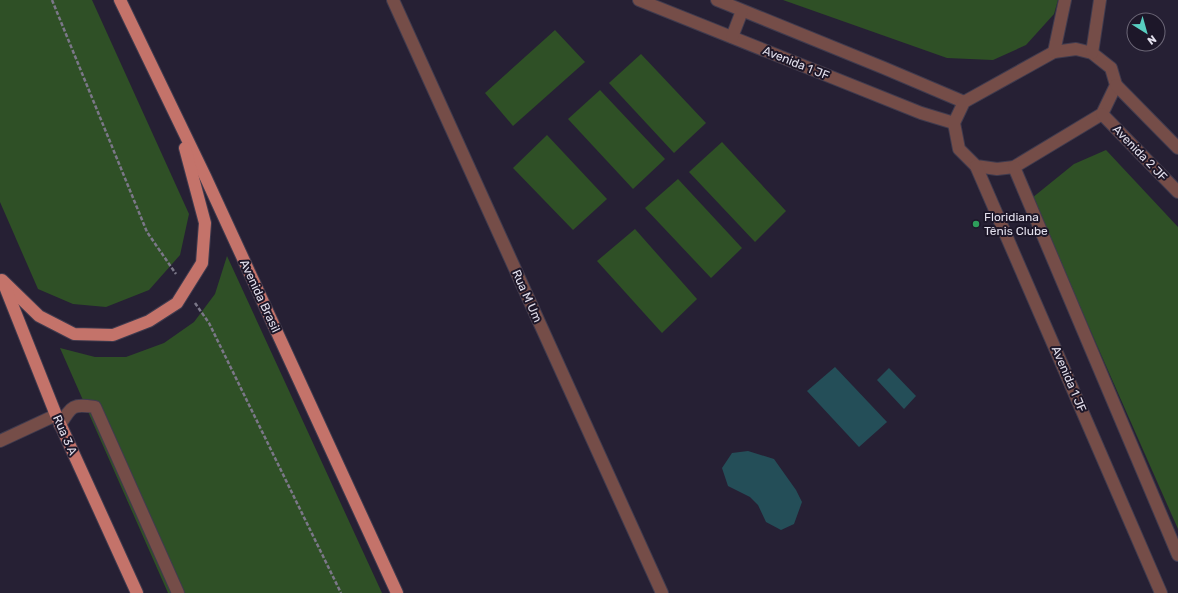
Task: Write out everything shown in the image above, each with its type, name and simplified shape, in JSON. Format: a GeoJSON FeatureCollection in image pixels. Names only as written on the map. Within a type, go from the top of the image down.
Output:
{"type":"FeatureCollection","features":[{"type":"Feature","properties":{"kind":"main road","name":"Avenida Brasil"},"geometry":{"type":"LineString","coordinates":[[120,0],[178,121],[397,593]]}},
{"type":"Feature","properties":{"kind":"main road"},"geometry":{"type":"LineString","coordinates":[[1,277],[39,316],[74,334],[113,335],[150,321],[177,303],[202,263],[205,223],[178,121]]}},
{"type":"Feature","properties":{"kind":"main road","name":"Rua 3 A"},"geometry":{"type":"LineString","coordinates":[[1,277],[58,420],[137,593]]}},
{"type":"Feature","properties":{"kind":"street","name":"Rua M Um"},"geometry":{"type":"LineString","coordinates":[[393,0],[662,593]]}},
{"type":"Feature","properties":{"kind":"street","name":"Avenida 1 JF"},"geometry":{"type":"LineString","coordinates":[[639,0],[921,113],[954,123]]}},
{"type":"Feature","properties":{"kind":"street"},"geometry":{"type":"LineString","coordinates":[[717,0],[964,102]]}},
{"type":"Feature","properties":{"kind":"street"},"geometry":{"type":"LineString","coordinates":[[1054,52],[1065,0]]}},
{"type":"Feature","properties":{"kind":"street"},"geometry":{"type":"LineString","coordinates":[[1092,53],[1100,0]]}},
{"type":"Feature","properties":{"kind":"street"},"geometry":{"type":"LineString","coordinates":[[732,37],[742,11]]}},
{"type":"Feature","properties":{"kind":"street"},"geometry":{"type":"LineString","coordinates":[[1116,85],[1102,114],[1014,166],[996,169],[976,166],[959,149],[954,123],[964,102],[1054,52],[1076,49],[1092,53],[1112,68],[1116,85],[1178,148]]}},
{"type":"Feature","properties":{"kind":"street","name":"Avenida 2 JF"},"geometry":{"type":"LineString","coordinates":[[1102,114],[1178,192]]}},
{"type":"Feature","properties":{"kind":"street","name":"Avenida 1 JF"},"geometry":{"type":"LineString","coordinates":[[976,166],[1162,593]]}},
{"type":"Feature","properties":{"kind":"street"},"geometry":{"type":"LineString","coordinates":[[1014,166],[1178,555]]}},
{"type":"Feature","properties":{"kind":"street"},"geometry":{"type":"LineString","coordinates":[[0,440],[58,420],[69,410],[78,405],[96,407],[178,593]]}},
{"type":"Feature","properties":{"kind":"green space"},"geometry":{"type":"Polygon","coordinates":[[[0,0],[92,0],[189,214],[180,255],[149,290],[106,307],[73,304],[38,289],[0,202],[0,0]]]}},
{"type":"Feature","properties":{"kind":"green space"},"geometry":{"type":"Polygon","coordinates":[[[783,0],[1058,0],[1054,14],[1026,45],[993,60],[947,58],[783,0]]]}},
{"type":"Feature","properties":{"kind":"green space"},"geometry":{"type":"Polygon","coordinates":[[[555,30],[585,62],[513,126],[485,93],[555,30]]]}},
{"type":"Feature","properties":{"kind":"green space"},"geometry":{"type":"Polygon","coordinates":[[[641,54],[706,123],[674,153],[609,83],[641,54]]]}},
{"type":"Feature","properties":{"kind":"green space"},"geometry":{"type":"Polygon","coordinates":[[[600,90],[665,159],[633,189],[568,119],[600,90]]]}},
{"type":"Feature","properties":{"kind":"green space"},"geometry":{"type":"Polygon","coordinates":[[[547,135],[607,199],[573,230],[513,168],[547,135]]]}},
{"type":"Feature","properties":{"kind":"green space"},"geometry":{"type":"Polygon","coordinates":[[[722,142],[786,211],[755,242],[689,172],[722,142]]]}},
{"type":"Feature","properties":{"kind":"green space"},"geometry":{"type":"Polygon","coordinates":[[[1106,150],[1178,227],[1178,529],[1032,198],[1074,164],[1106,150]]]}},
{"type":"Feature","properties":{"kind":"green space"},"geometry":{"type":"Polygon","coordinates":[[[678,179],[742,248],[711,278],[645,208],[678,179]]]}},
{"type":"Feature","properties":{"kind":"green space"},"geometry":{"type":"Polygon","coordinates":[[[635,229],[697,299],[662,333],[597,261],[635,229]]]}},
{"type":"Feature","properties":{"kind":"green space"},"geometry":{"type":"Polygon","coordinates":[[[227,256],[382,593],[168,593],[60,348],[95,357],[126,357],[164,343],[194,322],[215,294],[227,256]]]}},
{"type":"Feature","properties":{"kind":"shaded area"},"geometry":{"type":"Polygon","coordinates":[[[835,367],[887,422],[859,447],[807,391],[835,367]]]}},
{"type":"Feature","properties":{"kind":"shaded area"},"geometry":{"type":"Polygon","coordinates":[[[889,368],[916,396],[904,409],[877,380],[889,368]]]}},
{"type":"Feature","properties":{"kind":"shaded area"},"geometry":{"type":"Polygon","coordinates":[[[748,451],[774,459],[796,490],[802,502],[794,524],[781,530],[766,522],[758,505],[750,497],[728,486],[722,468],[732,453],[748,451]]]}},
{"type":"Feature","properties":{"kind":"place","name":"Floridiana Tênis Clube"},"geometry":{"type":"Point","coordinates":[976,224]}}]}
